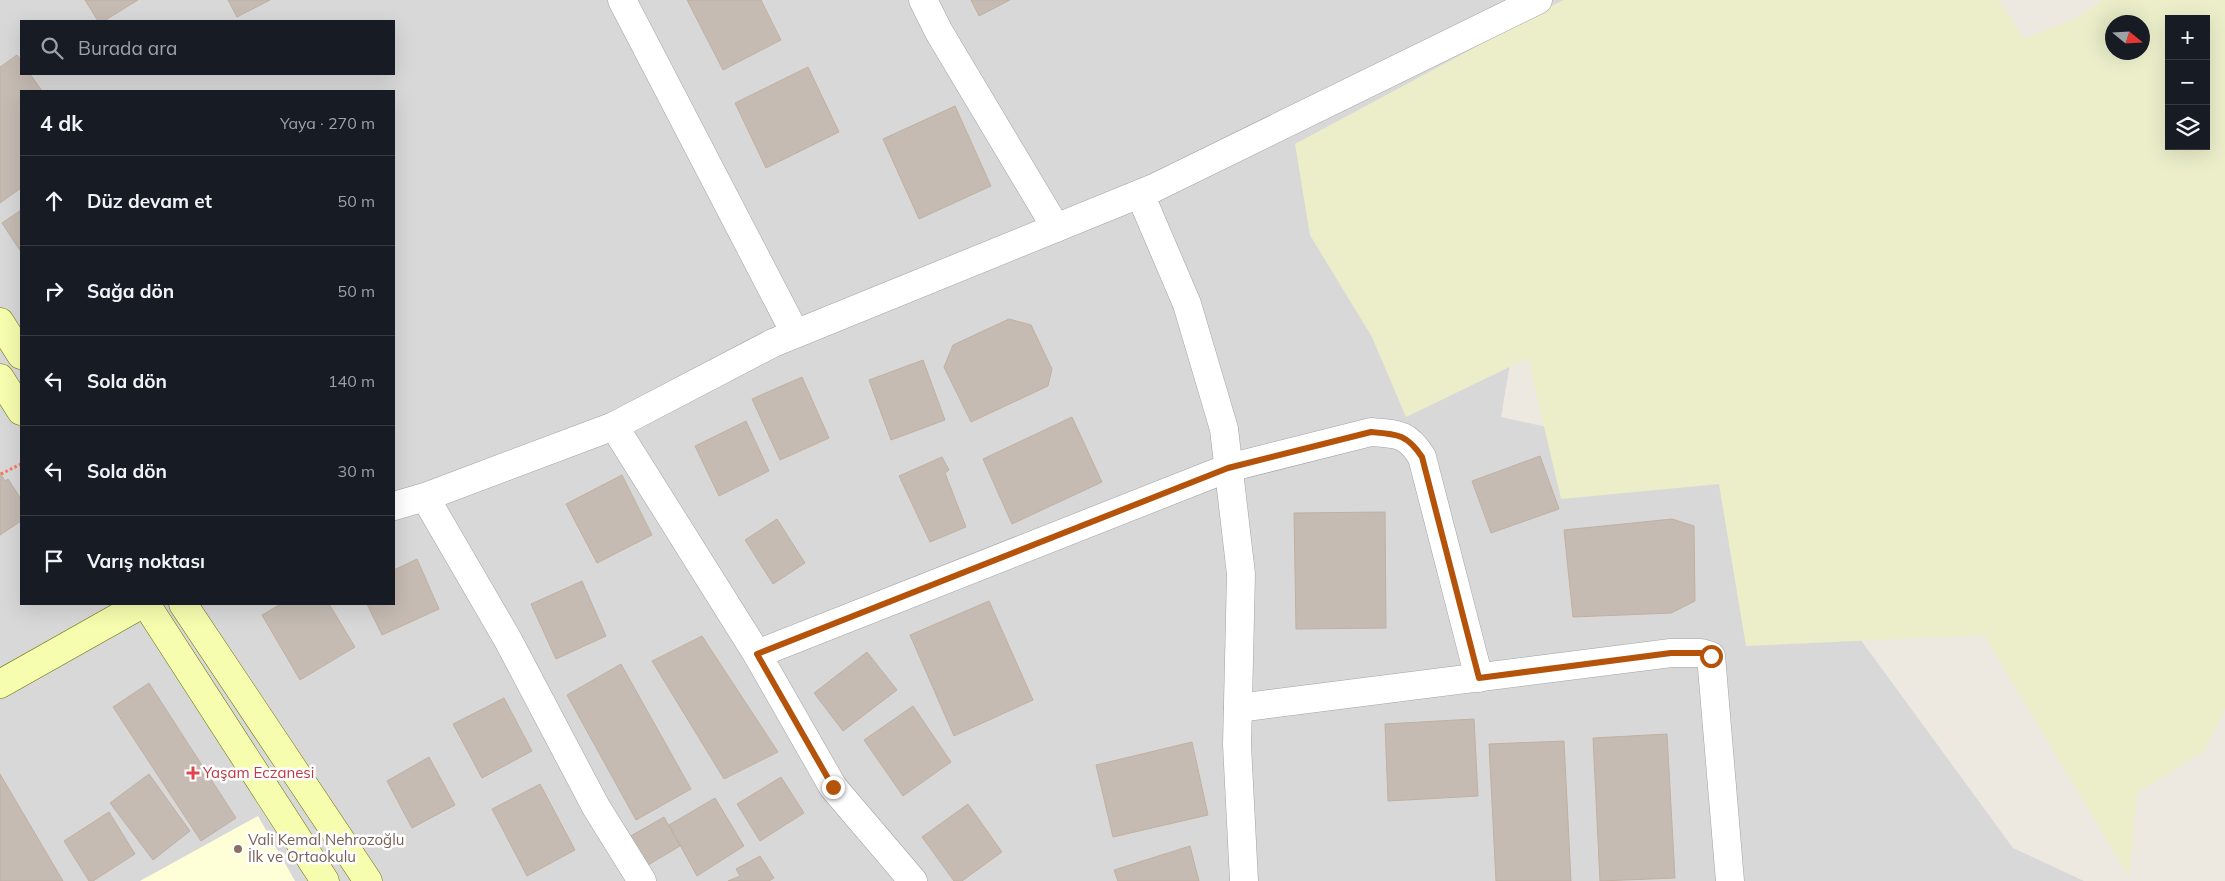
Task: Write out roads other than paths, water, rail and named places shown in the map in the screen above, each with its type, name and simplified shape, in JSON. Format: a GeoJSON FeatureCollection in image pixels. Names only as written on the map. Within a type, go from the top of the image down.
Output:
{"type":"FeatureCollection","features":[{"type":"Feature","properties":{"kind":"street"},"geometry":{"type":"LineString","coordinates":[[622,0],[796,333]]}},
{"type":"Feature","properties":{"kind":"street"},"geometry":{"type":"LineString","coordinates":[[923,0],[939,32],[1056,228]]}},
{"type":"Feature","properties":{"kind":"street"},"geometry":{"type":"LineString","coordinates":[[395,506],[425,498],[614,426],[773,342],[1140,194],[1538,0]]}},
{"type":"Feature","properties":{"kind":"street"},"geometry":{"type":"LineString","coordinates":[[1140,194],[1188,304],[1224,429],[1241,574],[1237,745],[1244,881]]}},
{"type":"Feature","properties":{"kind":"street"},"geometry":{"type":"LineString","coordinates":[[0,322],[20,353]]}},
{"type":"Feature","properties":{"kind":"street"},"geometry":{"type":"LineString","coordinates":[[0,378],[20,409]]}},
{"type":"Feature","properties":{"kind":"street"},"geometry":{"type":"LineString","coordinates":[[614,426],[757,654],[833,787],[913,881]]}},
{"type":"Feature","properties":{"kind":"street"},"geometry":{"type":"LineString","coordinates":[[757,654],[1228,468],[1371,432],[1391,433],[1412,441],[1422,457],[1479,678]]}},
{"type":"Feature","properties":{"kind":"street"},"geometry":{"type":"LineString","coordinates":[[425,498],[508,640],[596,807],[642,881]]}},
{"type":"Feature","properties":{"kind":"street"},"geometry":{"type":"LineString","coordinates":[[0,684],[140,605]]}},
{"type":"Feature","properties":{"kind":"street"},"geometry":{"type":"LineString","coordinates":[[147,605],[325,881]]}},
{"type":"Feature","properties":{"kind":"street"},"geometry":{"type":"LineString","coordinates":[[184,605],[368,881]]}},
{"type":"Feature","properties":{"kind":"street"},"geometry":{"type":"LineString","coordinates":[[1238,708],[1671,653],[1701,653],[1711,656],[1730,881]]}},
{"type":"Feature","properties":{"kind":"place","name":"Yaşam Eczanesi"},"geometry":{"type":"Point","coordinates":[193,773]}},
{"type":"Feature","properties":{"kind":"place","name":"Vali Kemal Nehrozoğlu İlk ve Ortaokulu"},"geometry":{"type":"Point","coordinates":[238,849]}}]}
